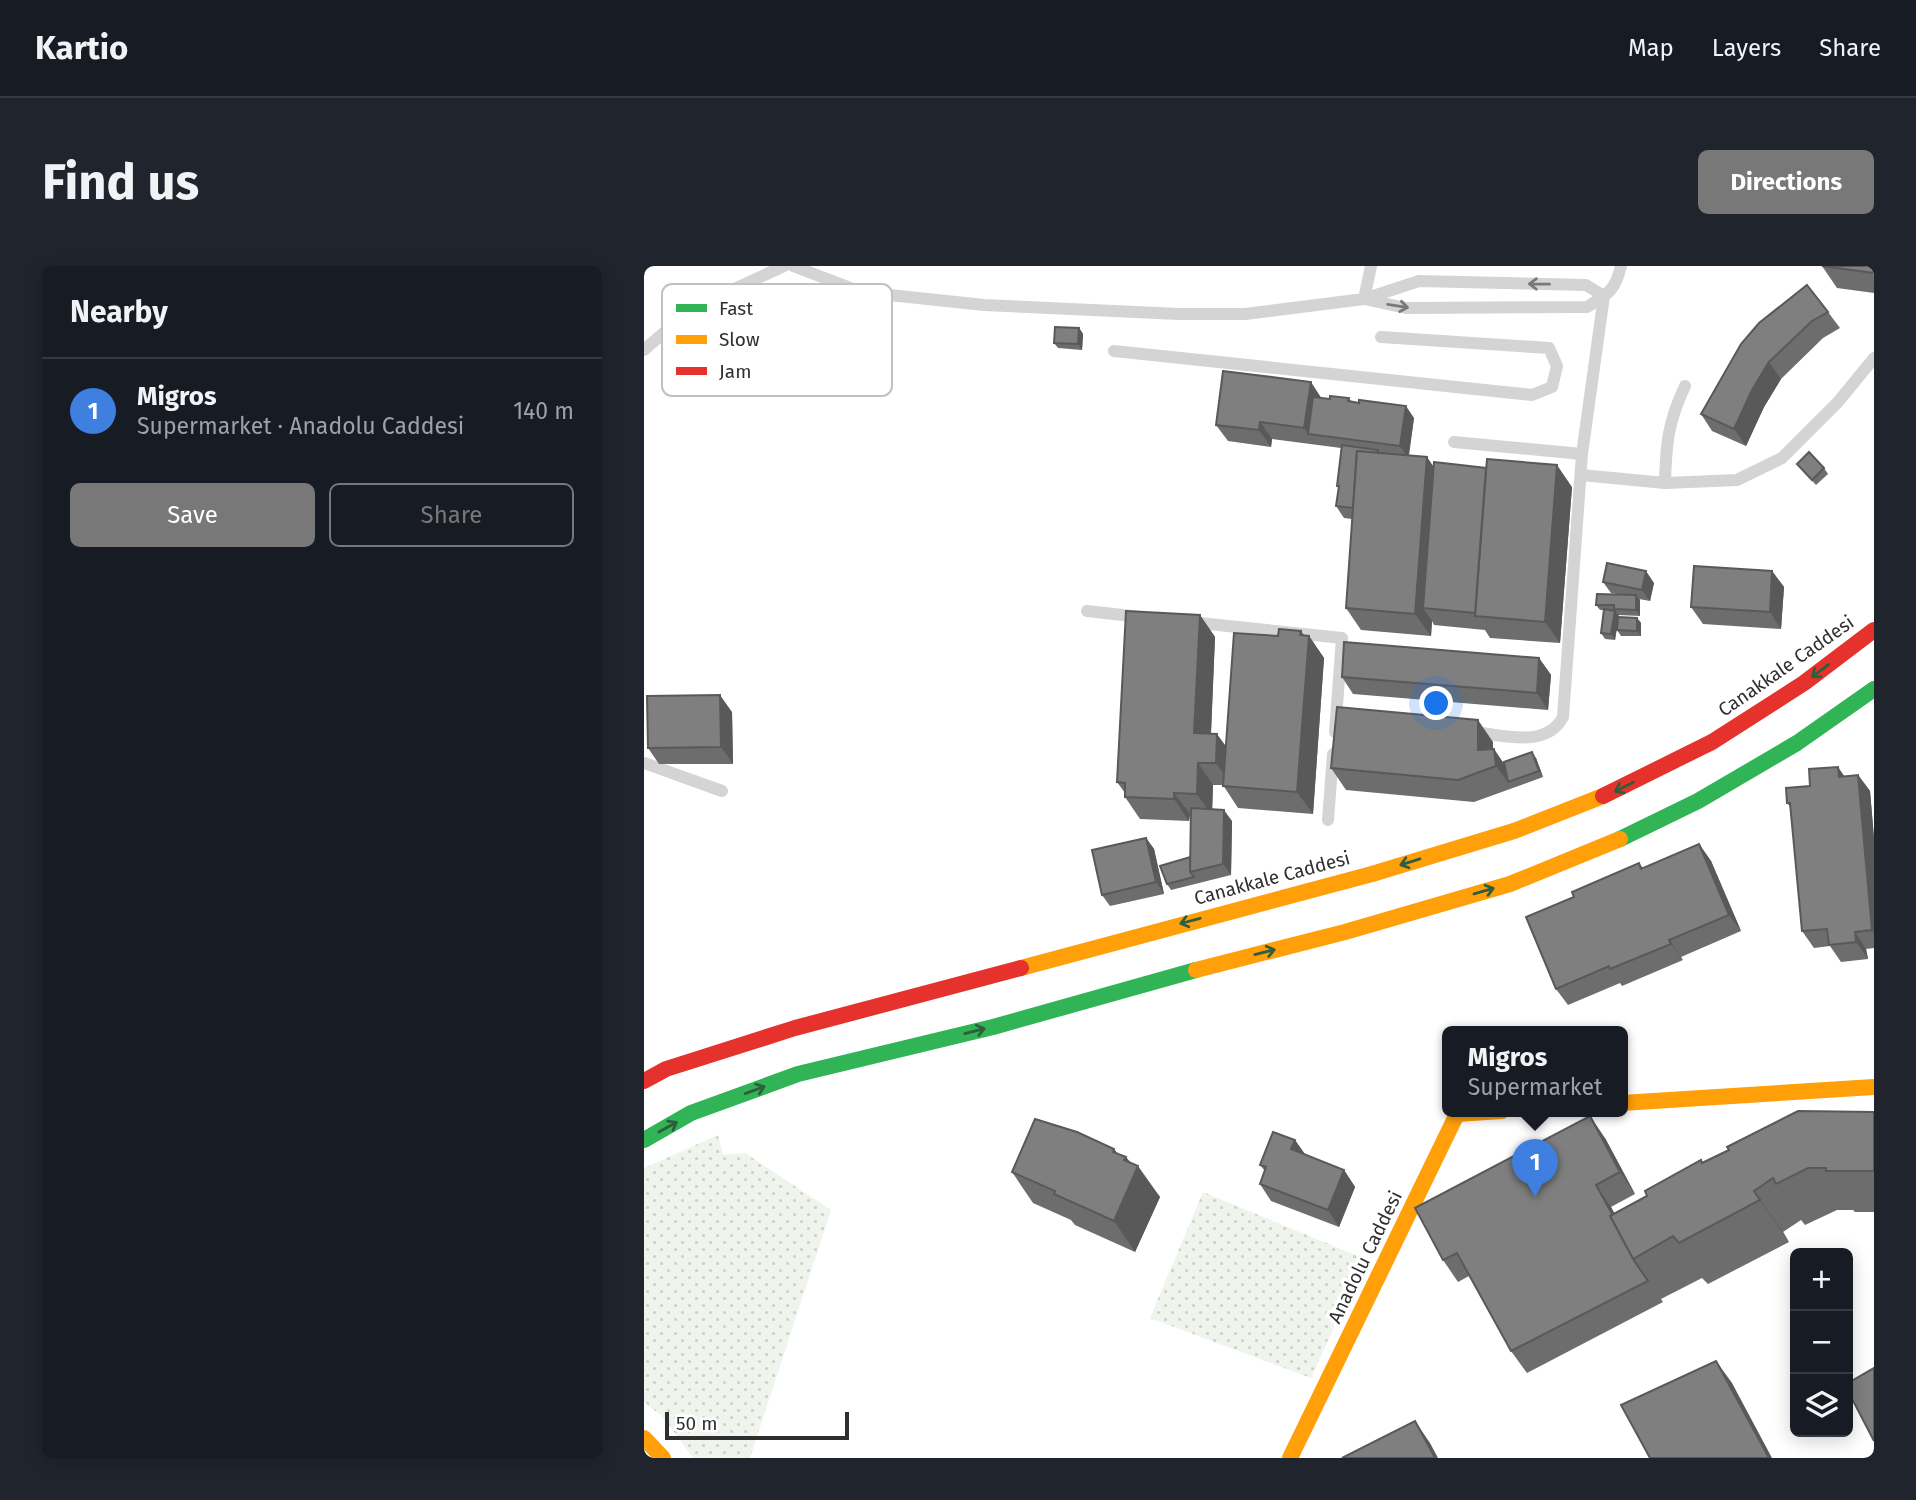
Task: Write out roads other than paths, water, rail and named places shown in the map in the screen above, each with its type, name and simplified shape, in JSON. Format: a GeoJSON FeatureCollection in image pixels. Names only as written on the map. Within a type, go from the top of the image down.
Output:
{"type":"FeatureCollection","features":[{"type":"Feature","properties":{"kind":"main road","name":"Canakkale Caddesi"},"geometry":{"type":"LineString","coordinates":[[644,1081],[666,1069],[795,1028],[1372,874],[1514,831],[1612,793],[1712,742],[1804,684],[1874,630]]}},
{"type":"Feature","properties":{"kind":"main road"},"geometry":{"type":"LineString","coordinates":[[644,1140],[691,1113],[798,1074],[993,1027],[1345,932],[1510,884],[1615,841],[1698,801],[1797,743],[1874,689]]}},
{"type":"Feature","properties":{"kind":"main road"},"geometry":{"type":"LineString","coordinates":[[1628,1103],[1874,1087]]}},
{"type":"Feature","properties":{"kind":"main road","name":"Anadolu Caddesi"},"geometry":{"type":"LineString","coordinates":[[1290,1458],[1456,1117]]}},
{"type":"Feature","properties":{"kind":"main road"},"geometry":{"type":"LineString","coordinates":[[644,1438],[663,1458]]}},
{"type":"Feature","properties":{"kind":"lane"},"geometry":{"type":"LineString","coordinates":[[745,284],[784,266]]}},
{"type":"Feature","properties":{"kind":"lane"},"geometry":{"type":"LineString","coordinates":[[793,266],[840,284]]}},
{"type":"Feature","properties":{"kind":"lane"},"geometry":{"type":"LineString","coordinates":[[1364,299],[1371,266]]}},
{"type":"Feature","properties":{"kind":"lane"},"geometry":{"type":"LineString","coordinates":[[1364,299],[1406,307],[1587,307],[1616,284],[1621,266]]}},
{"type":"Feature","properties":{"kind":"lane"},"geometry":{"type":"LineString","coordinates":[[892,295],[984,305],[1179,314],[1245,314],[1364,299],[1419,281],[1586,285],[1604,296]]}},
{"type":"Feature","properties":{"kind":"lane"},"geometry":{"type":"LineString","coordinates":[[1467,732],[1543,736],[1552,732],[1563,717],[1582,454],[1604,296]]}},
{"type":"Feature","properties":{"kind":"lane"},"geometry":{"type":"LineString","coordinates":[[644,350],[662,334]]}},
{"type":"Feature","properties":{"kind":"lane"},"geometry":{"type":"LineString","coordinates":[[1114,351],[1532,396],[1552,387],[1557,366],[1549,348],[1381,337]]}},
{"type":"Feature","properties":{"kind":"lane"},"geometry":{"type":"LineString","coordinates":[[1581,475],[1665,483],[1737,480],[1782,458],[1839,402],[1874,358]]}},
{"type":"Feature","properties":{"kind":"lane"},"geometry":{"type":"LineString","coordinates":[[1665,483],[1666,444],[1672,413],[1685,386]]}},
{"type":"Feature","properties":{"kind":"lane"},"geometry":{"type":"LineString","coordinates":[[1454,442],[1582,454]]}},
{"type":"Feature","properties":{"kind":"lane"},"geometry":{"type":"LineString","coordinates":[[1087,611],[1154,618]]}},
{"type":"Feature","properties":{"kind":"lane"},"geometry":{"type":"LineString","coordinates":[[1181,621],[1342,638],[1342,720],[1328,820]]}},
{"type":"Feature","properties":{"kind":"lane"},"geometry":{"type":"LineString","coordinates":[[644,763],[722,792]]}},
{"type":"Feature","properties":{"kind":"place","name":"Migros"},"geometry":{"type":"Point","coordinates":[1535,1197]}}]}
